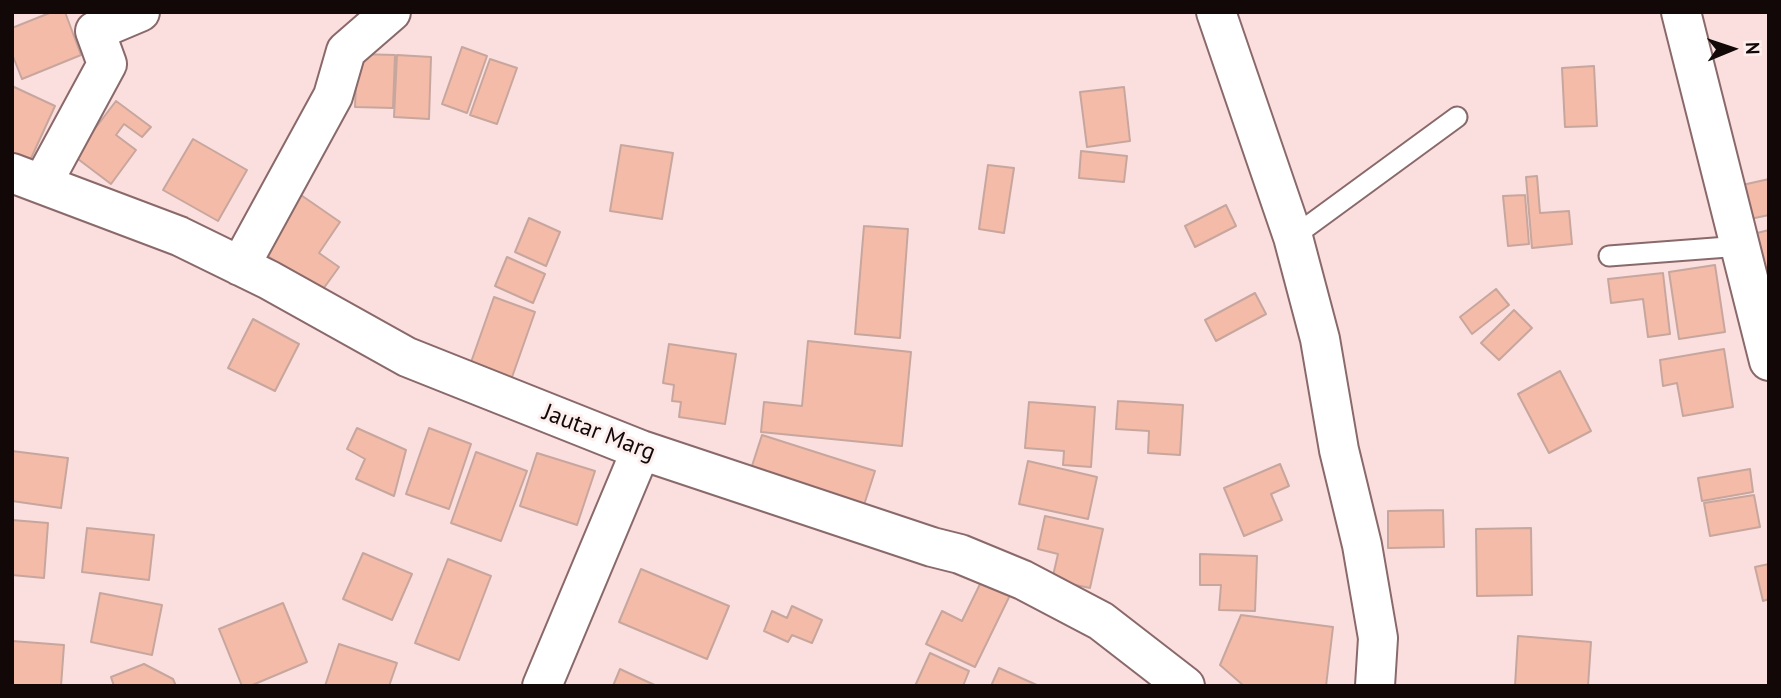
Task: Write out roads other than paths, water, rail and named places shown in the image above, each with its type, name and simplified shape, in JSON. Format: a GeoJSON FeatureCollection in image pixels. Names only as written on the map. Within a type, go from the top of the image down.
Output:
{"type":"FeatureCollection","features":[{"type":"Feature","properties":{"kind":"street"},"geometry":{"type":"LineString","coordinates":[[27,179],[107,64],[96,31],[140,12]]}},
{"type":"Feature","properties":{"kind":"street"},"geometry":{"type":"LineString","coordinates":[[240,266],[333,96],[346,51],[391,12]]}},
{"type":"Feature","properties":{"kind":"street"},"geometry":{"type":"LineString","coordinates":[[1216,12],[1293,237],[1320,339],[1339,450],[1362,545],[1378,638],[1375,686]]}},
{"type":"Feature","properties":{"kind":"street"},"geometry":{"type":"LineString","coordinates":[[1681,12],[1769,361]]}},
{"type":"Feature","properties":{"kind":"street","name":"Jautar Marg"},"geometry":{"type":"LineString","coordinates":[[27,179],[179,236],[407,357],[641,450],[960,554],[1023,580],[1101,621],[1185,686]]}},
{"type":"Feature","properties":{"kind":"street"},"geometry":{"type":"LineString","coordinates":[[542,686],[641,450]]}},
{"type":"Feature","properties":{"kind":"lane"},"geometry":{"type":"LineString","coordinates":[[1293,237],[1457,117]]}},
{"type":"Feature","properties":{"kind":"lane"},"geometry":{"type":"LineString","coordinates":[[1609,256],[1741,246]]}}]}
